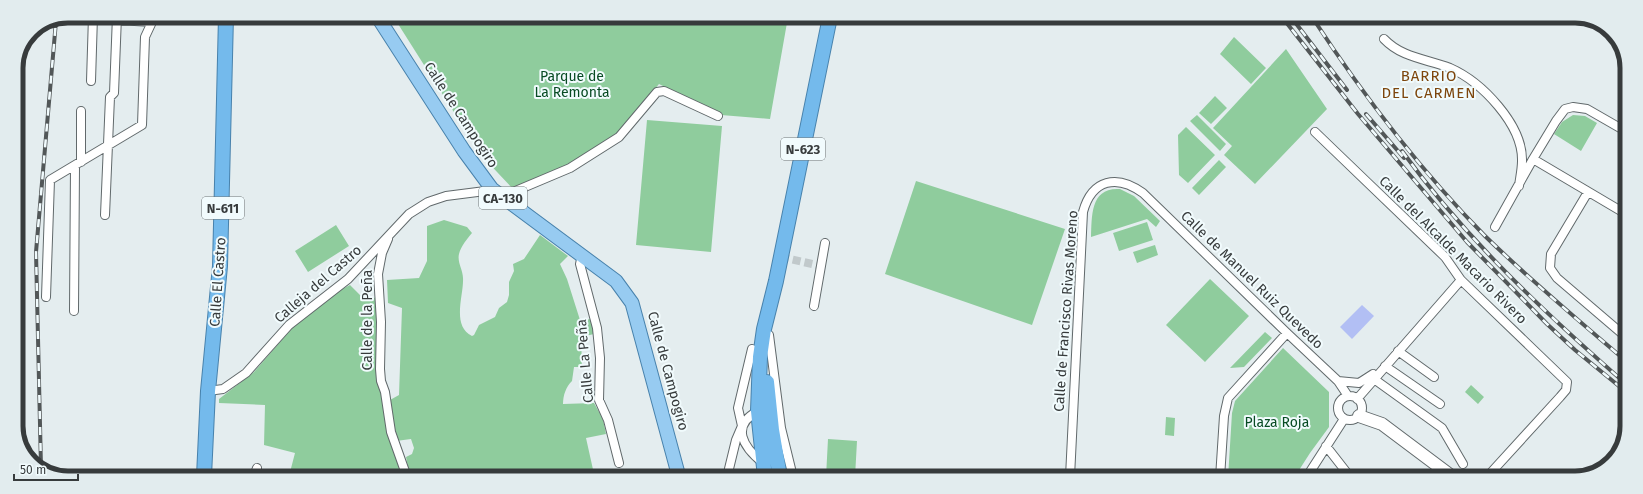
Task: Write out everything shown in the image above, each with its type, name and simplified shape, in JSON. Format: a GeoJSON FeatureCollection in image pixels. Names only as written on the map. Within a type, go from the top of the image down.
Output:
{"type":"FeatureCollection","features":[{"type":"Feature","properties":{"kind":"highway","name":"Calle El Castro"},"geometry":{"type":"LineString","coordinates":[[204,471],[208,391],[220,266],[226,23]]}},
{"type":"Feature","properties":{"kind":"highway","name":"N-623"},"geometry":{"type":"LineString","coordinates":[[764,471],[758,411],[760,357],[764,330],[776,280],[829,23]]}},
{"type":"Feature","properties":{"kind":"highway","name":"N-623"},"geometry":{"type":"LineString","coordinates":[[776,280],[769,336],[767,390],[775,432],[779,471]]}},
{"type":"Feature","properties":{"kind":"main road","name":"Calle de Campogiro"},"geometry":{"type":"LineString","coordinates":[[382,23],[464,151],[498,194],[616,281],[632,303],[677,471]]}},
{"type":"Feature","properties":{"kind":"main road"},"geometry":{"type":"LineString","coordinates":[[1359,416],[1382,424],[1445,471]]}},
{"type":"Feature","properties":{"kind":"street"},"geometry":{"type":"LineString","coordinates":[[92,81],[93,23]]}},
{"type":"Feature","properties":{"kind":"street"},"geometry":{"type":"LineString","coordinates":[[105,215],[110,97],[114,93],[117,23]]}},
{"type":"Feature","properties":{"kind":"street"},"geometry":{"type":"LineString","coordinates":[[46,297],[50,180],[142,126],[145,37],[154,23]]}},
{"type":"Feature","properties":{"kind":"street"},"geometry":{"type":"LineString","coordinates":[[1384,39],[1398,51],[1450,68],[1476,84],[1489,96],[1511,124],[1518,140],[1522,160],[1519,186]]}},
{"type":"Feature","properties":{"kind":"street","name":"Calleja del Castro"},"geometry":{"type":"LineString","coordinates":[[208,391],[223,388],[246,373],[289,325],[348,279],[364,264],[390,233],[409,214],[428,202],[461,193],[506,194],[570,168],[619,138],[657,92],[664,91],[718,116]]}},
{"type":"Feature","properties":{"kind":"street"},"geometry":{"type":"LineString","coordinates":[[1495,227],[1533,159],[1565,109],[1573,107],[1587,109],[1620,128]]}},
{"type":"Feature","properties":{"kind":"street"},"geometry":{"type":"LineString","coordinates":[[74,311],[81,111]]}},
{"type":"Feature","properties":{"kind":"street","name":"Calle del Alcalde Macario Rivero"},"geometry":{"type":"LineString","coordinates":[[1315,132],[1445,257],[1461,280],[1564,377],[1567,385],[1560,397],[1492,471]]}},
{"type":"Feature","properties":{"kind":"street"},"geometry":{"type":"LineString","coordinates":[[1533,159],[1620,211]]}},
{"type":"Feature","properties":{"kind":"street","name":"Calle de Francisco Rivas Moreno"},"geometry":{"type":"LineString","coordinates":[[1070,471],[1083,212],[1089,196],[1096,188],[1107,183],[1116,182],[1134,186]]}},
{"type":"Feature","properties":{"kind":"street","name":"Calle de Manuel Ruiz Quevedo"},"geometry":{"type":"LineString","coordinates":[[1134,186],[1338,381],[1348,396]]}},
{"type":"Feature","properties":{"kind":"street"},"geometry":{"type":"LineString","coordinates":[[1588,192],[1551,254],[1550,268],[1557,278],[1620,332]]}},
{"type":"Feature","properties":{"kind":"street","name":"Calle de la Peña"},"geometry":{"type":"LineString","coordinates":[[390,233],[382,253],[378,274],[382,322],[380,369],[391,432],[404,471]]}},
{"type":"Feature","properties":{"kind":"street"},"geometry":{"type":"LineString","coordinates":[[814,306],[825,243]]}},
{"type":"Feature","properties":{"kind":"street","name":"Calle La Peña"},"geometry":{"type":"LineString","coordinates":[[582,255],[580,264],[597,328],[600,358],[599,400],[608,420],[619,463]]}},
{"type":"Feature","properties":{"kind":"street"},"geometry":{"type":"LineString","coordinates":[[1357,399],[1461,280]]}},
{"type":"Feature","properties":{"kind":"street"},"geometry":{"type":"LineString","coordinates":[[1220,471],[1224,416],[1228,398],[1287,333]]}},
{"type":"Feature","properties":{"kind":"street"},"geometry":{"type":"LineString","coordinates":[[752,349],[738,408],[747,448],[763,463]]}},
{"type":"Feature","properties":{"kind":"street"},"geometry":{"type":"LineString","coordinates":[[1398,351],[1434,377]]}},
{"type":"Feature","properties":{"kind":"street"},"geometry":{"type":"LineString","coordinates":[[1338,381],[1359,382],[1366,379],[1388,362]]}},
{"type":"Feature","properties":{"kind":"street"},"geometry":{"type":"LineString","coordinates":[[1388,362],[1440,404]]}},
{"type":"Feature","properties":{"kind":"street"},"geometry":{"type":"LineString","coordinates":[[1374,379],[1442,428],[1463,464]]}},
{"type":"Feature","properties":{"kind":"street"},"geometry":{"type":"LineString","coordinates":[[1348,396],[1357,399],[1361,406],[1359,416],[1351,420],[1344,419],[1338,412],[1338,406],[1343,398],[1348,396]]}},
{"type":"Feature","properties":{"kind":"street"},"geometry":{"type":"LineString","coordinates":[[728,471],[736,440],[742,426],[749,416],[758,411],[766,415],[775,432],[791,471]]}},
{"type":"Feature","properties":{"kind":"street"},"geometry":{"type":"LineString","coordinates":[[1310,471],[1344,419]]}},
{"type":"Feature","properties":{"kind":"street"},"geometry":{"type":"LineString","coordinates":[[744,439],[761,445],[775,432]]}},
{"type":"Feature","properties":{"kind":"street"},"geometry":{"type":"LineString","coordinates":[[1326,446],[1346,471]]}},
{"type":"Feature","properties":{"kind":"green space","name":"Parque de La Remonta"},"geometry":{"type":"Polygon","coordinates":[[[397,23],[787,23],[770,119],[721,115],[659,84],[616,136],[578,160],[513,189],[481,155],[397,23]]]}},
{"type":"Feature","properties":{"kind":"green space"},"geometry":{"type":"Polygon","coordinates":[[[1234,37],[1266,68],[1251,84],[1220,54],[1234,37]]]}},
{"type":"Feature","properties":{"kind":"green space"},"geometry":{"type":"Polygon","coordinates":[[[1286,49],[1327,109],[1255,184],[1224,155],[1232,146],[1213,128],[1286,49]]]}},
{"type":"Feature","properties":{"kind":"green space"},"geometry":{"type":"Polygon","coordinates":[[[1215,96],[1227,108],[1211,124],[1199,113],[1215,96]]]}},
{"type":"Feature","properties":{"kind":"green space"},"geometry":{"type":"Polygon","coordinates":[[[1197,115],[1226,144],[1220,151],[1190,121],[1197,115]]]}},
{"type":"Feature","properties":{"kind":"green space"},"geometry":{"type":"Polygon","coordinates":[[[1573,115],[1585,116],[1597,123],[1581,151],[1554,134],[1562,122],[1573,115]]]}},
{"type":"Feature","properties":{"kind":"green space"},"geometry":{"type":"Polygon","coordinates":[[[647,120],[722,126],[711,252],[636,245],[647,120]]]}},
{"type":"Feature","properties":{"kind":"green space"},"geometry":{"type":"Polygon","coordinates":[[[1186,127],[1215,155],[1188,183],[1179,175],[1178,135],[1186,127]]]}},
{"type":"Feature","properties":{"kind":"green space"},"geometry":{"type":"Polygon","coordinates":[[[1219,160],[1226,167],[1199,195],[1192,188],[1219,160]]]}},
{"type":"Feature","properties":{"kind":"green space"},"geometry":{"type":"Polygon","coordinates":[[[916,181],[1065,229],[1032,325],[885,274],[916,181]]]}},
{"type":"Feature","properties":{"kind":"green space"},"geometry":{"type":"Polygon","coordinates":[[[1120,189],[1134,196],[1160,221],[1156,227],[1147,219],[1091,237],[1093,212],[1098,198],[1103,193],[1110,190],[1120,189]]]}},
{"type":"Feature","properties":{"kind":"green space"},"geometry":{"type":"Polygon","coordinates":[[[444,220],[467,227],[472,233],[460,251],[459,263],[463,278],[460,318],[466,331],[472,336],[479,325],[495,317],[499,308],[507,302],[509,295],[509,282],[514,271],[513,264],[524,259],[540,235],[568,256],[560,264],[567,279],[580,320],[592,319],[594,334],[581,337],[582,367],[574,367],[572,381],[565,391],[563,404],[594,403],[603,419],[606,434],[586,438],[593,471],[409,471],[406,457],[412,454],[414,448],[411,439],[396,441],[390,400],[399,395],[402,308],[388,303],[387,280],[419,278],[427,261],[427,226],[444,220]]]}},
{"type":"Feature","properties":{"kind":"green space"},"geometry":{"type":"Polygon","coordinates":[[[1147,222],[1153,240],[1119,251],[1113,233],[1147,222]]]}},
{"type":"Feature","properties":{"kind":"green space"},"geometry":{"type":"Polygon","coordinates":[[[336,225],[349,246],[308,272],[295,251],[336,225]]]}},
{"type":"Feature","properties":{"kind":"green space"},"geometry":{"type":"Polygon","coordinates":[[[1155,245],[1158,255],[1137,263],[1133,252],[1155,245]]]}},
{"type":"Feature","properties":{"kind":"green space"},"geometry":{"type":"Polygon","coordinates":[[[1210,279],[1249,316],[1205,362],[1166,325],[1210,279]]]}},
{"type":"Feature","properties":{"kind":"green space"},"geometry":{"type":"Polygon","coordinates":[[[350,285],[360,295],[376,298],[377,382],[382,393],[402,471],[290,471],[295,453],[264,445],[265,405],[219,403],[219,399],[254,372],[292,328],[329,296],[350,285]]]}},
{"type":"Feature","properties":{"kind":"green space"},"geometry":{"type":"Polygon","coordinates":[[[1265,332],[1272,338],[1244,367],[1230,368],[1265,332]]]}},
{"type":"Feature","properties":{"kind":"green space","name":"Plaza Roja"},"geometry":{"type":"Polygon","coordinates":[[[1283,348],[1329,392],[1329,427],[1298,471],[1228,471],[1232,413],[1235,401],[1283,348]]]}},
{"type":"Feature","properties":{"kind":"green space"},"geometry":{"type":"Polygon","coordinates":[[[1471,385],[1484,397],[1478,404],[1465,392],[1471,385]]]}},
{"type":"Feature","properties":{"kind":"green space"},"geometry":{"type":"Polygon","coordinates":[[[1166,417],[1175,418],[1174,436],[1165,435],[1166,417]]]}},
{"type":"Feature","properties":{"kind":"green space"},"geometry":{"type":"Polygon","coordinates":[[[828,439],[857,441],[855,471],[826,471],[828,439]]]}},
{"type":"Feature","properties":{"kind":"water"},"geometry":{"type":"Polygon","coordinates":[[[1362,305],[1374,316],[1352,339],[1340,327],[1362,305]]]}},
{"type":"Feature","properties":{"kind":"tunnel"},"geometry":{"type":"LineString","coordinates":[[781,257],[821,266]]}},
{"type":"Feature","properties":{"kind":"railway"},"geometry":{"type":"LineString","coordinates":[[1287,23],[1358,114],[1467,242],[1547,324],[1575,350],[1620,387]]}},
{"type":"Feature","properties":{"kind":"railway"},"geometry":{"type":"LineString","coordinates":[[1296,23],[1347,90]]}},
{"type":"Feature","properties":{"kind":"railway"},"geometry":{"type":"LineString","coordinates":[[1316,23],[1351,75],[1393,131],[1461,211],[1485,236],[1554,300],[1620,356]]}},
{"type":"Feature","properties":{"kind":"railway"},"geometry":{"type":"LineString","coordinates":[[41,462],[36,252],[56,25]]}},
{"type":"Feature","properties":{"kind":"railway"},"geometry":{"type":"LineString","coordinates":[[1366,114],[1404,158]]}},
{"type":"Feature","properties":{"kind":"railway"},"geometry":{"type":"LineString","coordinates":[[1402,151],[1426,183],[1479,244],[1536,302],[1620,378]]}},
{"type":"Feature","properties":{"kind":"district","name":"BARRIO DEL CARMEN"},"geometry":{"type":"Point","coordinates":[1429,84]}}]}
